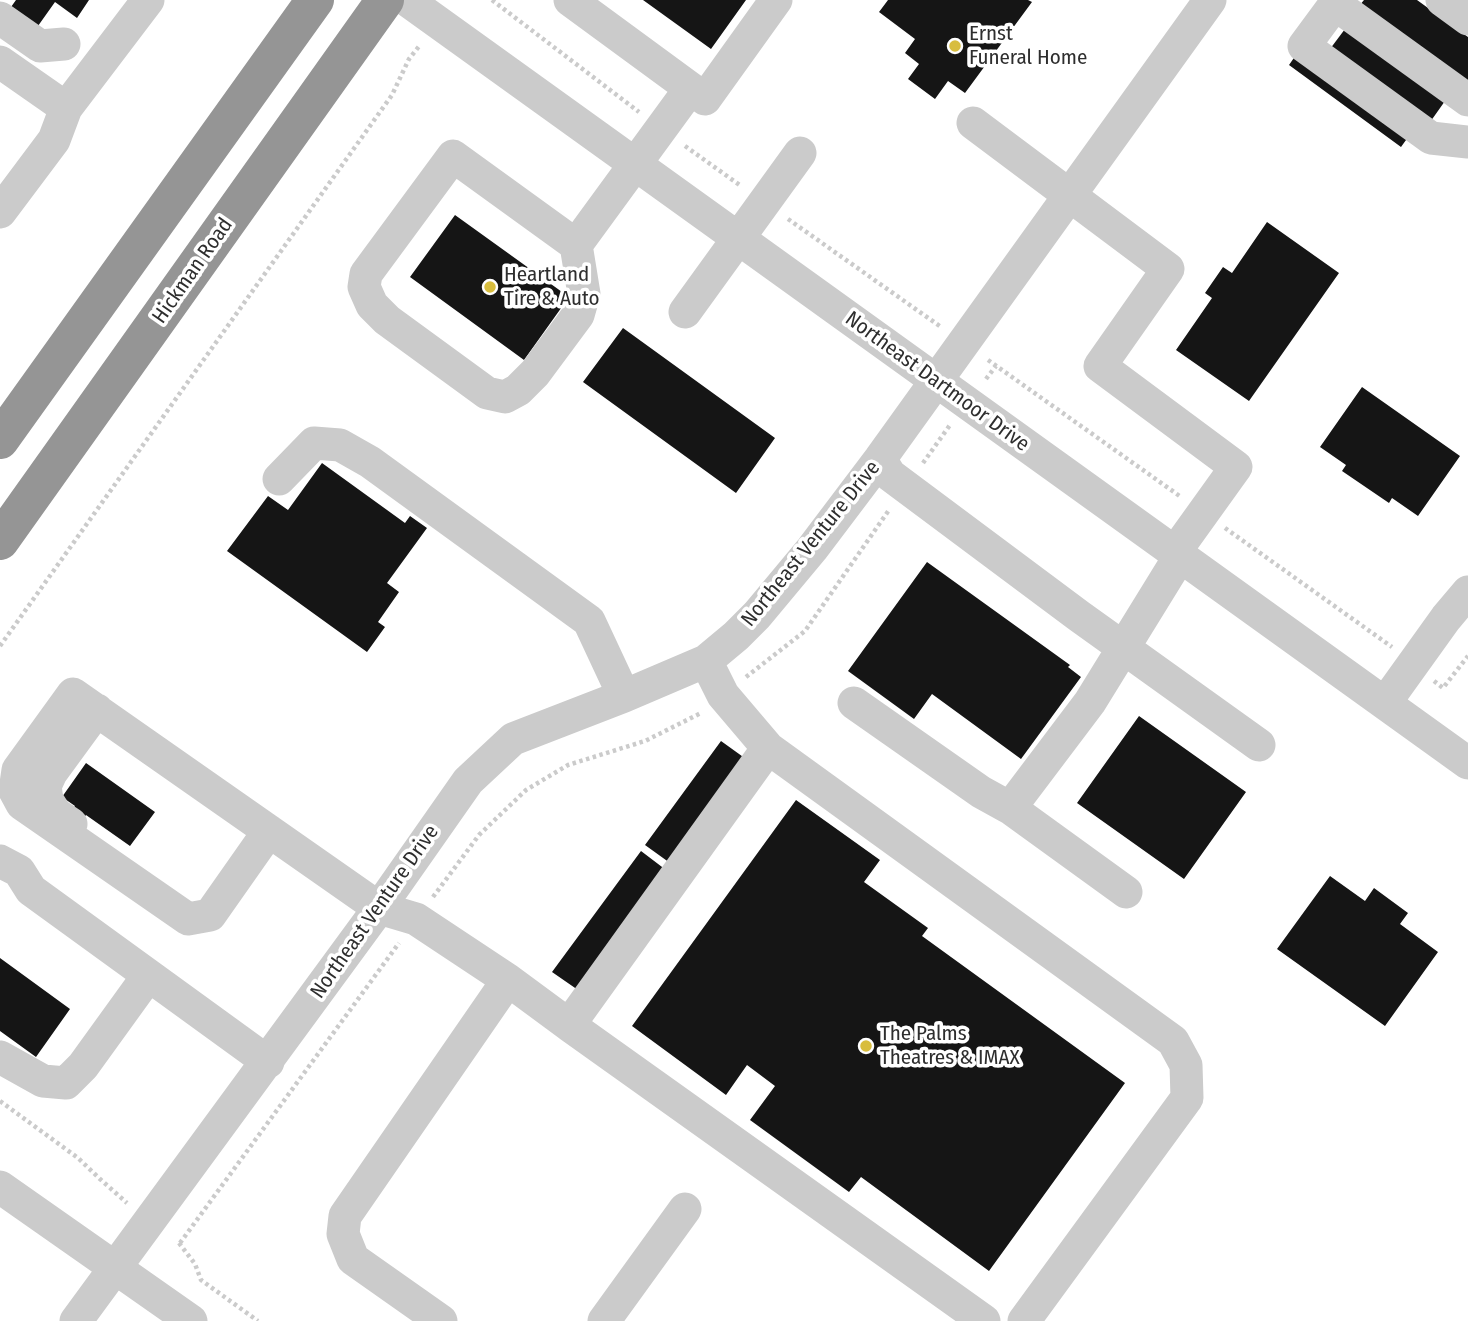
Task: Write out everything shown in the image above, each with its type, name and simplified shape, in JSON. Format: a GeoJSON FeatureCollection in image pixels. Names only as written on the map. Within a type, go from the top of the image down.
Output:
{"type":"FeatureCollection","features":[{"type":"Feature","properties":{"kind":"highway"},"geometry":{"type":"LineString","coordinates":[[0,440],[315,0]]}},
{"type":"Feature","properties":{"kind":"highway","name":"Hickman Road"},"geometry":{"type":"LineString","coordinates":[[0,541],[385,0]]}},
{"type":"Feature","properties":{"kind":"street"},"geometry":{"type":"LineString","coordinates":[[0,212],[54,140],[66,108],[148,0]]}},
{"type":"Feature","properties":{"kind":"street","name":"Northeast Dartmoor Drive"},"geometry":{"type":"LineString","coordinates":[[407,0],[1468,763]]}},
{"type":"Feature","properties":{"kind":"street"},"geometry":{"type":"LineString","coordinates":[[570,0],[705,99],[776,0]]}},
{"type":"Feature","properties":{"kind":"street"},"geometry":{"type":"LineString","coordinates":[[1442,0],[1468,19]]}},
{"type":"Feature","properties":{"kind":"street"},"geometry":{"type":"LineString","coordinates":[[1468,100],[1337,2],[1304,46],[1431,138],[1468,142]]}},
{"type":"Feature","properties":{"kind":"street","name":"Northeast Venture Drive"},"geometry":{"type":"LineString","coordinates":[[76,1321],[268,1062],[468,781],[513,739],[706,661],[758,615],[880,459],[1070,195],[1196,5]]}},
{"type":"Feature","properties":{"kind":"street"},"geometry":{"type":"LineString","coordinates":[[14,13],[65,44],[97,68]]}},
{"type":"Feature","properties":{"kind":"street"},"geometry":{"type":"LineString","coordinates":[[0,62],[66,108]]}},
{"type":"Feature","properties":{"kind":"street"},"geometry":{"type":"LineString","coordinates":[[576,245],[453,156],[366,274],[364,287],[372,305],[387,320],[487,393],[505,397],[518,390],[535,373],[578,315],[584,295],[576,245],[691,89]]}},
{"type":"Feature","properties":{"kind":"street"},"geometry":{"type":"LineString","coordinates":[[973,123],[1168,269],[1100,366],[1236,467],[1178,554],[1090,702],[1010,808]]}},
{"type":"Feature","properties":{"kind":"street"},"geometry":{"type":"LineString","coordinates":[[685,312],[800,153]]}},
{"type":"Feature","properties":{"kind":"street"},"geometry":{"type":"LineString","coordinates":[[279,479],[314,443],[340,445],[370,462],[589,621],[624,696]]}},
{"type":"Feature","properties":{"kind":"street"},"geometry":{"type":"LineString","coordinates":[[880,459],[890,475],[1259,745]]}},
{"type":"Feature","properties":{"kind":"street"},"geometry":{"type":"LineString","coordinates":[[1385,703],[1468,592]]}},
{"type":"Feature","properties":{"kind":"street"},"geometry":{"type":"LineString","coordinates":[[706,661],[723,695],[768,748],[1173,1041],[1186,1065],[1187,1098],[1024,1321]]}},
{"type":"Feature","properties":{"kind":"street"},"geometry":{"type":"LineString","coordinates":[[269,831],[210,915],[188,919],[22,804],[15,791],[18,769],[85,702],[379,908],[416,919],[508,980],[984,1321]]}},
{"type":"Feature","properties":{"kind":"street"},"geometry":{"type":"LineString","coordinates":[[854,703],[981,792],[1010,808],[1126,892]]}},
{"type":"Feature","properties":{"kind":"street"},"geometry":{"type":"LineString","coordinates":[[569,1025],[768,748]]}},
{"type":"Feature","properties":{"kind":"street"},"geometry":{"type":"LineString","coordinates":[[12,875],[268,1062]]}},
{"type":"Feature","properties":{"kind":"street"},"geometry":{"type":"LineString","coordinates":[[0,1057],[43,1081],[66,1083],[83,1066],[148,976]]}},
{"type":"Feature","properties":{"kind":"street"},"geometry":{"type":"LineString","coordinates":[[441,1321],[353,1259],[343,1234],[345,1216],[508,980]]}},
{"type":"Feature","properties":{"kind":"street"},"geometry":{"type":"LineString","coordinates":[[0,1035],[29,1056],[45,1063],[83,1066]]}},
{"type":"Feature","properties":{"kind":"street"},"geometry":{"type":"LineString","coordinates":[[0,1187],[191,1321]]}},
{"type":"Feature","properties":{"kind":"street"},"geometry":{"type":"LineString","coordinates":[[604,1321],[685,1209]]}},
{"type":"Feature","properties":{"kind":"path"},"geometry":{"type":"LineString","coordinates":[[0,646],[392,95],[409,59],[436,22]]}},
{"type":"Feature","properties":{"kind":"path"},"geometry":{"type":"LineString","coordinates":[[180,1243],[479,835],[526,790],[568,765],[645,741],[707,710],[805,631],[905,486],[996,366]]}},
{"type":"Feature","properties":{"kind":"path"},"geometry":{"type":"LineString","coordinates":[[1443,688],[1468,656]]}},
{"type":"Feature","properties":{"kind":"building"},"geometry":{"type":"Polygon","coordinates":[[[16,0],[89,0],[77,18],[55,2],[33,33],[6,14],[16,0]]]}},
{"type":"Feature","properties":{"kind":"building"},"geometry":{"type":"Polygon","coordinates":[[[643,0],[746,0],[711,49],[643,0]]]}},
{"type":"Feature","properties":{"kind":"building","name":"Ernst Funeral Home"},"geometry":{"type":"Polygon","coordinates":[[[888,0],[1032,2],[965,93],[948,81],[935,99],[908,79],[919,64],[905,53],[915,39],[879,12],[888,0]]]}},
{"type":"Feature","properties":{"kind":"building"},"geometry":{"type":"Polygon","coordinates":[[[1364,0],[1417,0],[1468,37],[1468,83],[1359,6],[1364,0]]]}},
{"type":"Feature","properties":{"kind":"building"},"geometry":{"type":"Polygon","coordinates":[[[1345,29],[1445,101],[1428,125],[1327,53],[1345,29]]]}},
{"type":"Feature","properties":{"kind":"building"},"geometry":{"type":"Polygon","coordinates":[[[1298,52],[1411,133],[1401,147],[1289,65],[1298,52]]]}},
{"type":"Feature","properties":{"kind":"building","name":"Heartland Tire & Auto"},"geometry":{"type":"Polygon","coordinates":[[[455,215],[569,297],[524,360],[410,277],[455,215]]]}},
{"type":"Feature","properties":{"kind":"building"},"geometry":{"type":"Polygon","coordinates":[[[1267,222],[1339,273],[1249,401],[1176,350],[1212,298],[1205,293],[1223,267],[1232,273],[1267,222]]]}},
{"type":"Feature","properties":{"kind":"building"},"geometry":{"type":"Polygon","coordinates":[[[623,328],[775,438],[736,493],[583,382],[623,328]]]}},
{"type":"Feature","properties":{"kind":"building"},"geometry":{"type":"Polygon","coordinates":[[[1362,387],[1460,456],[1418,516],[1392,498],[1389,503],[1342,471],[1346,465],[1320,447],[1362,387]]]}},
{"type":"Feature","properties":{"kind":"building"},"geometry":{"type":"Polygon","coordinates":[[[322,463],[405,523],[410,516],[427,528],[387,583],[399,592],[378,622],[385,627],[367,652],[227,551],[268,496],[288,510],[322,463]]]}},
{"type":"Feature","properties":{"kind":"building"},"geometry":{"type":"Polygon","coordinates":[[[927,562],[1070,665],[1068,667],[1081,677],[1021,759],[932,694],[914,719],[848,671],[927,562]]]}},
{"type":"Feature","properties":{"kind":"building"},"geometry":{"type":"Polygon","coordinates":[[[1139,716],[1246,792],[1184,879],[1077,803],[1139,716]]]}},
{"type":"Feature","properties":{"kind":"building"},"geometry":{"type":"Polygon","coordinates":[[[721,741],[746,759],[670,863],[645,845],[721,741]]]}},
{"type":"Feature","properties":{"kind":"building"},"geometry":{"type":"Polygon","coordinates":[[[86,763],[155,812],[130,846],[86,815],[81,821],[70,813],[75,806],[62,797],[86,763]]]}},
{"type":"Feature","properties":{"kind":"building","name":"The Palms Theatres & IMAX"},"geometry":{"type":"Polygon","coordinates":[[[796,800],[880,860],[864,882],[928,928],[922,936],[1125,1083],[989,1271],[861,1177],[849,1192],[750,1120],[775,1086],[747,1065],[726,1095],[632,1026],[796,800]]]}},
{"type":"Feature","properties":{"kind":"building"},"geometry":{"type":"Polygon","coordinates":[[[641,851],[666,870],[578,990],[552,972],[641,851]]]}},
{"type":"Feature","properties":{"kind":"building"},"geometry":{"type":"Polygon","coordinates":[[[1330,876],[1365,901],[1374,888],[1408,913],[1400,924],[1438,952],[1385,1026],[1277,949],[1330,876]]]}},
{"type":"Feature","properties":{"kind":"building"},"geometry":{"type":"Polygon","coordinates":[[[0,958],[70,1009],[36,1057],[0,1031],[0,958]]]}},
{"type":"Feature","properties":{"kind":"place","name":"Ernst Funeral Home"},"geometry":{"type":"Point","coordinates":[955,46]}},
{"type":"Feature","properties":{"kind":"place","name":"Heartland Tire & Auto"},"geometry":{"type":"Point","coordinates":[490,287]}},
{"type":"Feature","properties":{"kind":"place","name":"The Palms Theatres & IMAX"},"geometry":{"type":"Point","coordinates":[866,1046]}}]}
